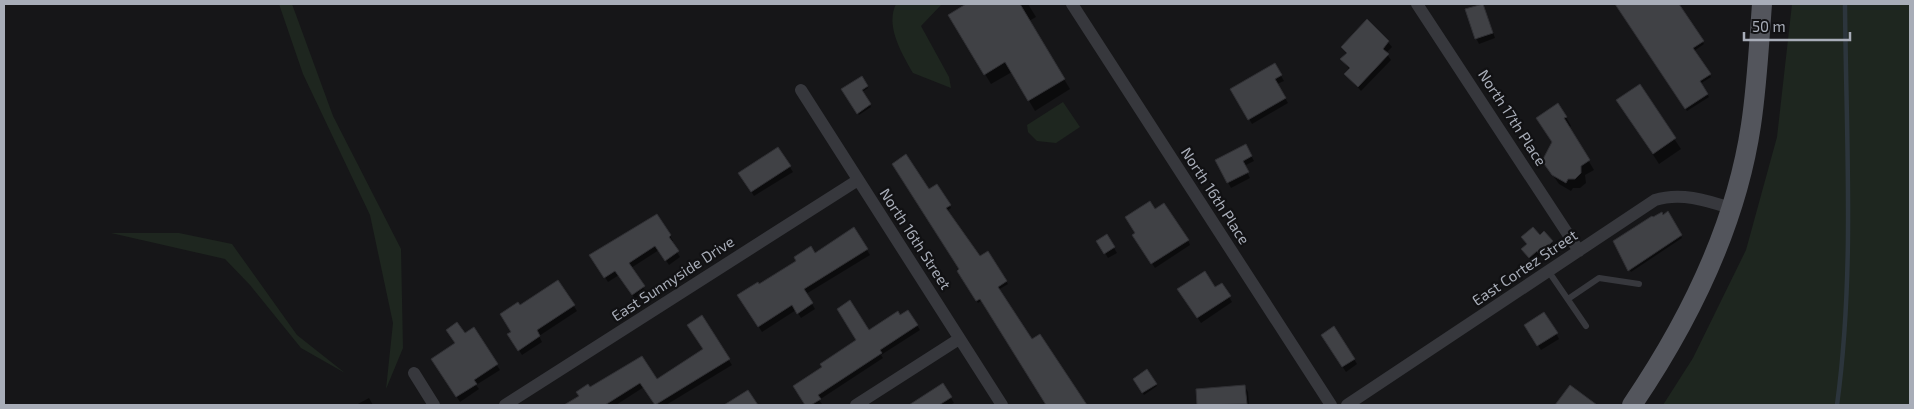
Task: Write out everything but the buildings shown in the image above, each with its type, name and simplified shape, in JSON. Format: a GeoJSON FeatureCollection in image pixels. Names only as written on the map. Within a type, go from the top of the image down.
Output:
{"type":"FeatureCollection","features":[{"type":"Feature","properties":{"kind":"main road"},"geometry":{"type":"LineString","coordinates":[[1632,405],[1662,360],[1688,312],[1722,235],[1751,126],[1762,4]]}},
{"type":"Feature","properties":{"kind":"street","name":"North 16th Place"},"geometry":{"type":"LineString","coordinates":[[1072,4],[1330,405]]}},
{"type":"Feature","properties":{"kind":"street","name":"North 17th Place"},"geometry":{"type":"LineString","coordinates":[[1417,4],[1579,251]]}},
{"type":"Feature","properties":{"kind":"street","name":"North 16th Street"},"geometry":{"type":"LineString","coordinates":[[801,90],[1002,405]]}},
{"type":"Feature","properties":{"kind":"street","name":"East Sunnyside Drive"},"geometry":{"type":"LineString","coordinates":[[505,405],[858,180]]}},
{"type":"Feature","properties":{"kind":"street","name":"East Cortez Street"},"geometry":{"type":"LineString","coordinates":[[1347,405],[1655,200],[1674,196],[1703,200],[1730,208]]}},
{"type":"Feature","properties":{"kind":"street"},"geometry":{"type":"LineString","coordinates":[[856,405],[959,339]]}},
{"type":"Feature","properties":{"kind":"street"},"geometry":{"type":"LineString","coordinates":[[414,374],[434,405]]}},
{"type":"Feature","properties":{"kind":"lane"},"geometry":{"type":"LineString","coordinates":[[1549,272],[1586,326]]}},
{"type":"Feature","properties":{"kind":"lane"},"geometry":{"type":"LineString","coordinates":[[1568,299],[1599,278],[1639,284]]}},
{"type":"Feature","properties":{"kind":"shaded area"},"geometry":{"type":"Polygon","coordinates":[[[279,4],[292,4],[333,116],[401,249],[403,348],[386,389],[393,323],[370,215],[303,74],[279,4]]]}},
{"type":"Feature","properties":{"kind":"shaded area"},"geometry":{"type":"Polygon","coordinates":[[[896,4],[942,4],[921,26],[949,77],[951,88],[913,73],[896,40],[892,21],[896,4]]]}},
{"type":"Feature","properties":{"kind":"shaded area"},"geometry":{"type":"Polygon","coordinates":[[[1792,4],[1910,4],[1910,405],[1663,405],[1693,358],[1746,250],[1777,137],[1792,4]]]}},
{"type":"Feature","properties":{"kind":"shaded area"},"geometry":{"type":"Polygon","coordinates":[[[1063,102],[1080,127],[1056,143],[1037,141],[1028,132],[1027,125],[1063,102]]]}},
{"type":"Feature","properties":{"kind":"shaded area"},"geometry":{"type":"Polygon","coordinates":[[[111,233],[179,233],[232,244],[297,335],[345,373],[301,348],[250,285],[225,259],[111,233]]]}},
{"type":"Feature","properties":{"kind":"waterway"},"geometry":{"type":"LineString","coordinates":[[1837,405],[1843,355],[1848,255],[1845,4]]}}]}
